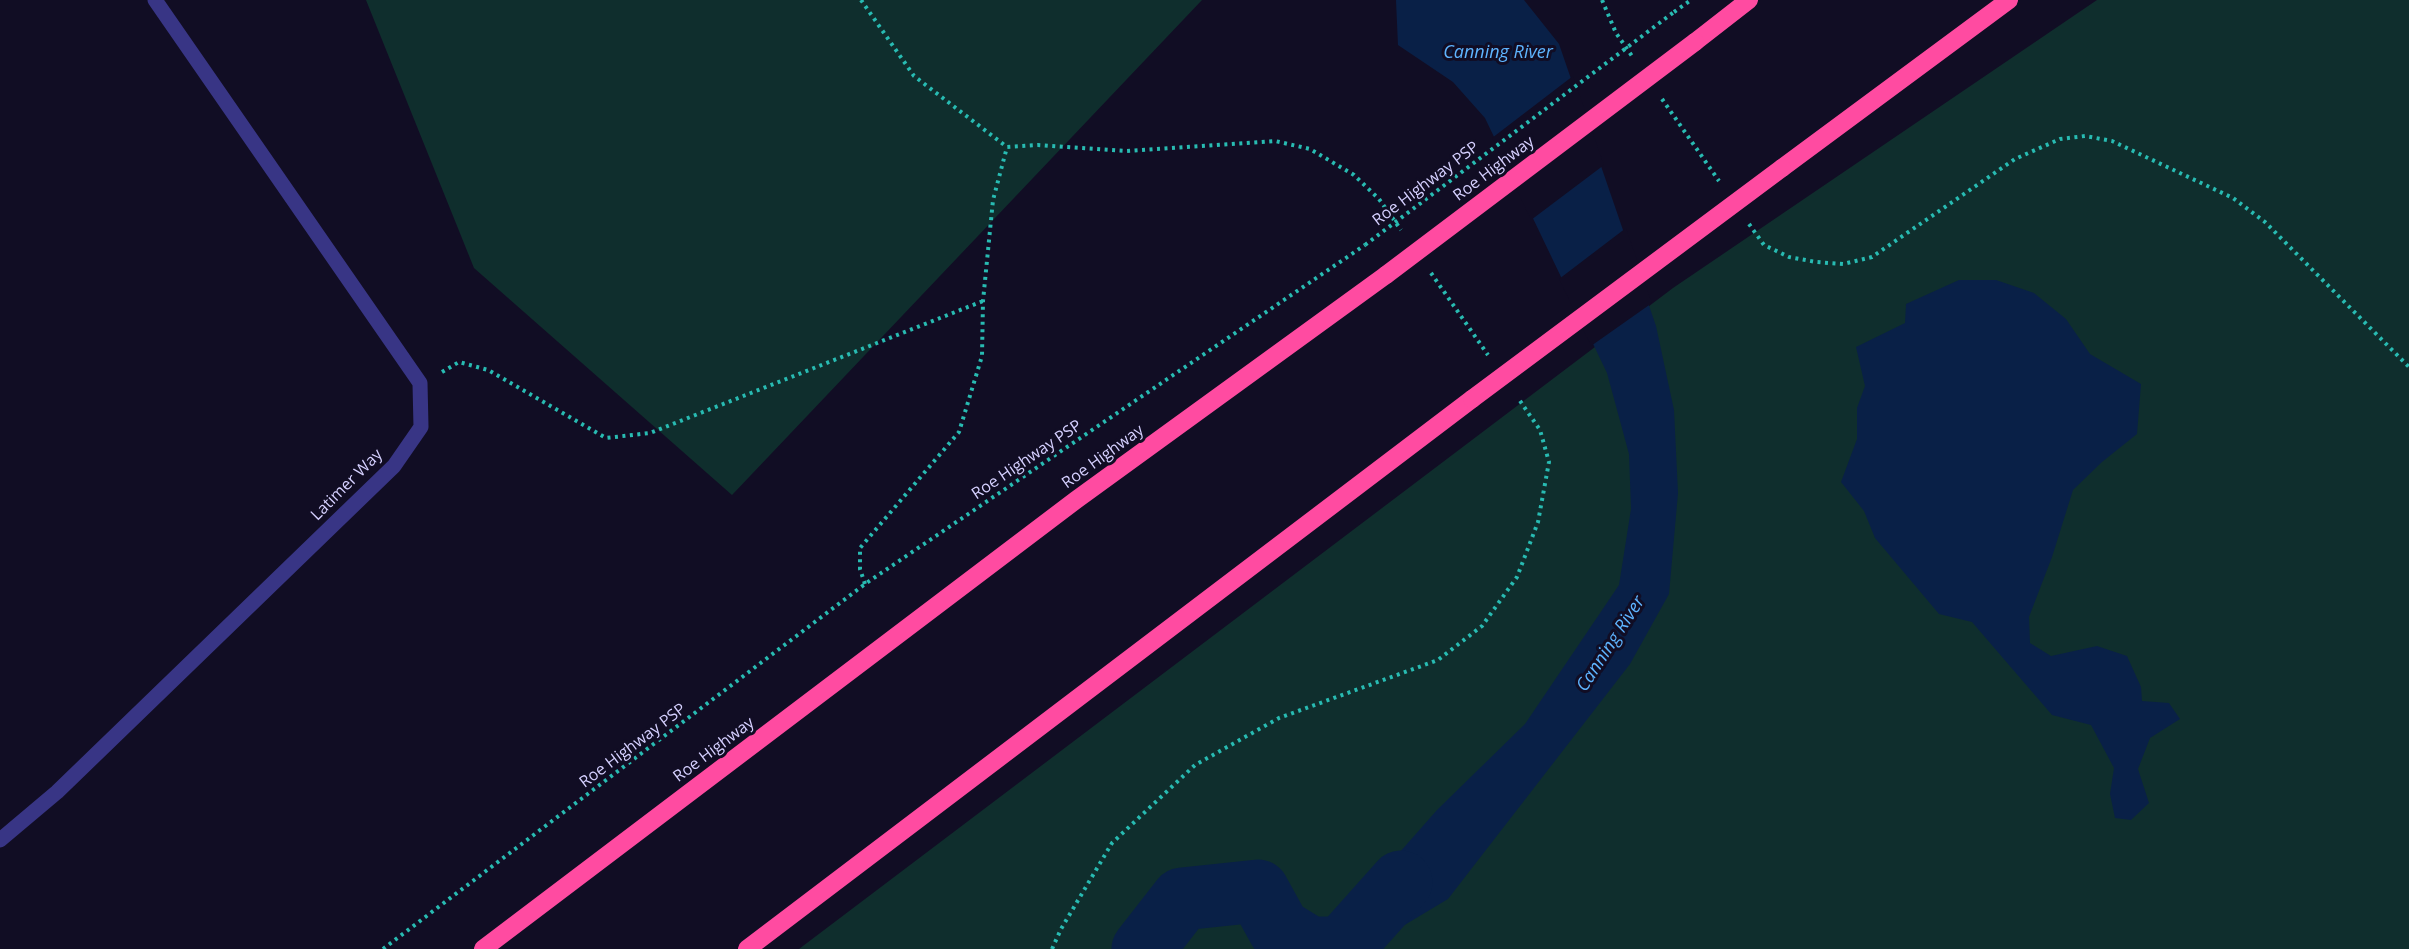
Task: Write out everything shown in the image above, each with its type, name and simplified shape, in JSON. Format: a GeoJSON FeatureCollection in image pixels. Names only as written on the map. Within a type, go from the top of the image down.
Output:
{"type":"FeatureCollection","features":[{"type":"Feature","properties":{"kind":"highway","name":"Roe Highway"},"geometry":{"type":"LineString","coordinates":[[483,949],[1076,500],[1386,275],[1749,0]]}},
{"type":"Feature","properties":{"kind":"highway"},"geometry":{"type":"LineString","coordinates":[[747,949],[1472,399],[2009,0]]}},
{"type":"Feature","properties":{"kind":"street"},"geometry":{"type":"LineString","coordinates":[[155,0],[420,383]]}},
{"type":"Feature","properties":{"kind":"street","name":"Latimer Way"},"geometry":{"type":"LineString","coordinates":[[0,840],[57,792],[394,466],[421,427],[420,383]]}},
{"type":"Feature","properties":{"kind":"path"},"geometry":{"type":"LineString","coordinates":[[861,0],[914,76],[1007,147],[1038,145],[1126,151],[1275,141],[1310,149],[1354,175],[1379,199],[1406,237]]}},
{"type":"Feature","properties":{"kind":"path","name":"Roe Highway PSP"},"geometry":{"type":"LineString","coordinates":[[383,949],[865,584],[1365,246],[1691,0]]}},
{"type":"Feature","properties":{"kind":"path"},"geometry":{"type":"LineString","coordinates":[[2060,139],[2085,136],[2112,141],[2233,198],[2265,222],[2409,367]]}},
{"type":"Feature","properties":{"kind":"path"},"geometry":{"type":"LineString","coordinates":[[865,584],[860,569],[860,548],[959,432],[982,356],[983,301],[993,200],[1007,147]]}},
{"type":"Feature","properties":{"kind":"path"},"geometry":{"type":"LineString","coordinates":[[1426,266],[1493,363]]}},
{"type":"Feature","properties":{"kind":"path"},"geometry":{"type":"LineString","coordinates":[[420,383],[459,362],[488,370],[606,438],[650,433],[983,301]]}},
{"type":"Feature","properties":{"kind":"path"},"geometry":{"type":"LineString","coordinates":[[1052,949],[1061,929],[1112,843],[1194,765],[1279,718],[1438,660],[1482,626],[1517,577],[1538,522],[1549,462],[1540,430],[1513,392]]}},
{"type":"Feature","properties":{"kind":"green space"},"geometry":{"type":"Polygon","coordinates":[[[366,0],[1202,0],[732,495],[474,268],[366,0]]]}},
{"type":"Feature","properties":{"kind":"green space"},"geometry":{"type":"Polygon","coordinates":[[[2097,0],[2409,0],[2409,949],[799,949],[1673,288],[2097,0]]]}},
{"type":"Feature","properties":{"kind":"water","name":"Canning River"},"geometry":{"type":"Polygon","coordinates":[[[1396,0],[1524,0],[1559,44],[1656,326],[1674,410],[1678,493],[1669,594],[1630,664],[1448,899],[1398,929],[1342,948],[1362,895],[1437,810],[1525,724],[1619,585],[1631,509],[1629,454],[1607,373],[1485,118],[1453,82],[1398,45],[1396,0]]]}},
{"type":"Feature","properties":{"kind":"water"},"geometry":{"type":"Polygon","coordinates":[[[1959,280],[1996,280],[2034,293],[2066,319],[2090,354],[2141,384],[2137,434],[2102,462],[2073,490],[2052,557],[2029,617],[2030,643],[2051,656],[2097,646],[2127,656],[2141,687],[2142,701],[2169,703],[2180,719],[2150,738],[2138,769],[2149,803],[2131,820],[2115,818],[2110,794],[2114,768],[2091,725],[2052,715],[1972,622],[1939,614],[1875,538],[1864,511],[1841,482],[1857,439],[1857,408],[1865,386],[1856,347],[1905,323],[1906,304],[1959,280]]]}},
{"type":"Feature","properties":{"kind":"pier"},"geometry":{"type":"Polygon","coordinates":[[[1573,76],[1604,165],[1531,220],[1492,138],[1573,76]]]}},
{"type":"Feature","properties":{"kind":"pier"},"geometry":{"type":"Polygon","coordinates":[[[1626,228],[1652,303],[1591,346],[1559,279],[1626,228]]]}},
{"type":"Feature","properties":{"kind":"waterway","name":"Canning River"},"geometry":{"type":"LineString","coordinates":[[1143,949],[1182,899],[1258,891],[1279,929],[1310,948],[1342,948],[1401,882]]}}]}
